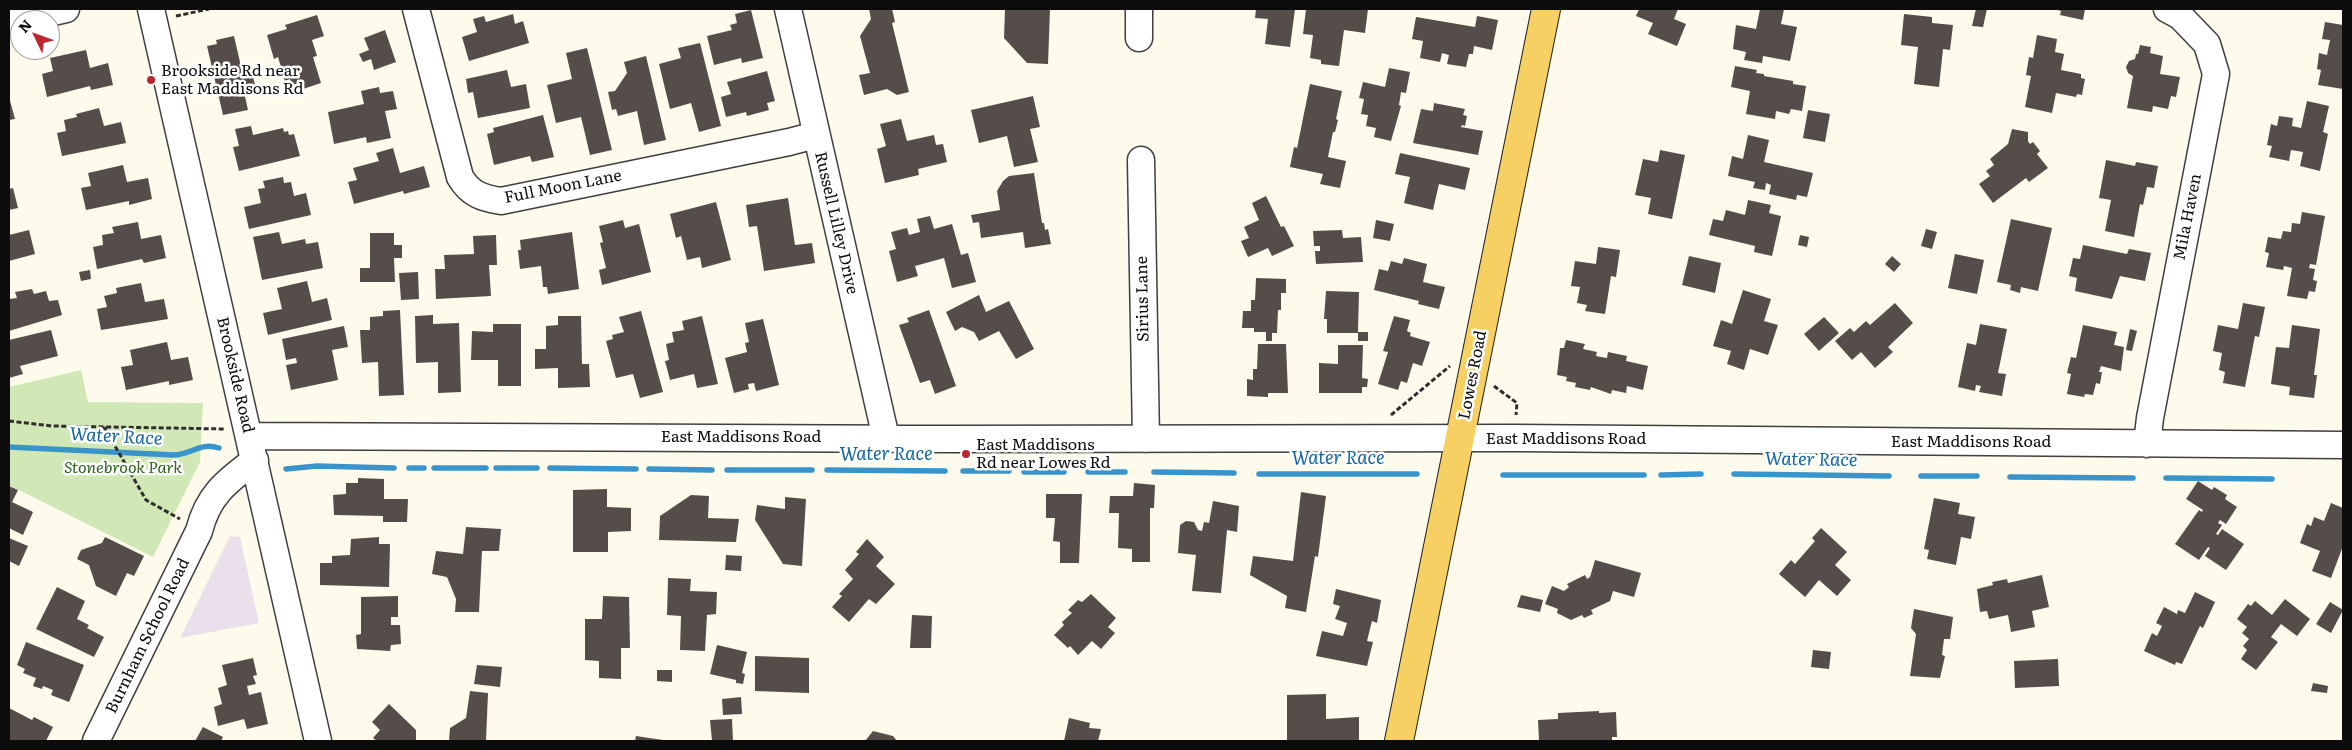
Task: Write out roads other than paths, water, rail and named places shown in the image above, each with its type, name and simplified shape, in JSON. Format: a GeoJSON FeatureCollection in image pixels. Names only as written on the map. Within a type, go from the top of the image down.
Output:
{"type":"FeatureCollection","features":[{"type":"Feature","properties":{"kind":"main road","name":"Lowes Road"},"geometry":{"type":"LineString","coordinates":[[1399,741],[1546,9]]}},
{"type":"Feature","properties":{"kind":"street"},"geometry":{"type":"LineString","coordinates":[[9,22],[66,9]]}},
{"type":"Feature","properties":{"kind":"street","name":"Full Moon Lane"},"geometry":{"type":"LineString","coordinates":[[416,9],[460,177],[467,188],[483,198],[501,200],[816,135]]}},
{"type":"Feature","properties":{"kind":"street","name":"Russell Lilley Drive"},"geometry":{"type":"LineString","coordinates":[[788,9],[886,438]]}},
{"type":"Feature","properties":{"kind":"street"},"geometry":{"type":"LineString","coordinates":[[1139,9],[1139,38]]}},
{"type":"Feature","properties":{"kind":"street","name":"Mila Haven"},"geometry":{"type":"LineString","coordinates":[[2147,444],[2150,418],[2216,74],[2208,44],[2180,16],[2167,9]]}},
{"type":"Feature","properties":{"kind":"street","name":"Brookside Road"},"geometry":{"type":"LineString","coordinates":[[162,13],[248,452],[318,741]]}},
{"type":"Feature","properties":{"kind":"street","name":"Sirius Lane"},"geometry":{"type":"LineString","coordinates":[[1141,160],[1146,439]]}},
{"type":"Feature","properties":{"kind":"street","name":"East Maddisons Road"},"geometry":{"type":"LineString","coordinates":[[248,452],[886,438],[1460,438],[2343,445]]}},
{"type":"Feature","properties":{"kind":"street","name":"Burnham School Road"},"geometry":{"type":"LineString","coordinates":[[96,741],[191,526],[224,505],[248,452]]}},
{"type":"Feature","properties":{"kind":"waterway","name":"Water Race"},"geometry":{"type":"LineString","coordinates":[[9,447],[174,455],[207,446],[219,448]]}},
{"type":"Feature","properties":{"kind":"waterway","name":"Water Race"},"geometry":{"type":"LineString","coordinates":[[286,469],[317,466],[394,468]]}},
{"type":"Feature","properties":{"kind":"waterway","name":"Water Race"},"geometry":{"type":"LineString","coordinates":[[409,468],[424,468]]}},
{"type":"Feature","properties":{"kind":"waterway","name":"Water Race"},"geometry":{"type":"LineString","coordinates":[[434,468],[486,468]]}},
{"type":"Feature","properties":{"kind":"waterway","name":"Water Race"},"geometry":{"type":"LineString","coordinates":[[496,468],[537,468]]}},
{"type":"Feature","properties":{"kind":"waterway","name":"Water Race"},"geometry":{"type":"LineString","coordinates":[[550,468],[636,469]]}},
{"type":"Feature","properties":{"kind":"waterway","name":"Water Race"},"geometry":{"type":"LineString","coordinates":[[649,469],[712,470]]}},
{"type":"Feature","properties":{"kind":"waterway","name":"Water Race"},"geometry":{"type":"LineString","coordinates":[[727,470],[812,470]]}},
{"type":"Feature","properties":{"kind":"waterway","name":"Water Race"},"geometry":{"type":"LineString","coordinates":[[827,470],[945,471]]}},
{"type":"Feature","properties":{"kind":"waterway","name":"Water Race"},"geometry":{"type":"LineString","coordinates":[[963,471],[1009,471]]}},
{"type":"Feature","properties":{"kind":"waterway","name":"Water Race"},"geometry":{"type":"LineString","coordinates":[[1024,472],[1064,472]]}},
{"type":"Feature","properties":{"kind":"waterway","name":"Water Race"},"geometry":{"type":"LineString","coordinates":[[1088,472],[1125,472]]}},
{"type":"Feature","properties":{"kind":"waterway","name":"Water Race"},"geometry":{"type":"LineString","coordinates":[[1154,472],[1234,473]]}},
{"type":"Feature","properties":{"kind":"waterway","name":"Water Race"},"geometry":{"type":"LineString","coordinates":[[1259,474],[1417,474]]}},
{"type":"Feature","properties":{"kind":"waterway","name":"Water Race"},"geometry":{"type":"LineString","coordinates":[[1661,475],[1701,474]]}},
{"type":"Feature","properties":{"kind":"waterway","name":"Water Race"},"geometry":{"type":"LineString","coordinates":[[1734,474],[1889,476]]}},
{"type":"Feature","properties":{"kind":"waterway","name":"Water Race"},"geometry":{"type":"LineString","coordinates":[[1503,475],[1644,475]]}},
{"type":"Feature","properties":{"kind":"waterway","name":"Water Race"},"geometry":{"type":"LineString","coordinates":[[1921,476],[1977,476]]}},
{"type":"Feature","properties":{"kind":"waterway","name":"Water Race"},"geometry":{"type":"LineString","coordinates":[[2010,477],[2133,478]]}},
{"type":"Feature","properties":{"kind":"waterway","name":"Water Race"},"geometry":{"type":"LineString","coordinates":[[2166,478],[2272,479]]}},
{"type":"Feature","properties":{"kind":"place","name":"Brookside Rd near East Maddisons Rd"},"geometry":{"type":"Point","coordinates":[151,80]}},
{"type":"Feature","properties":{"kind":"place","name":"East Maddisons Rd near Lowes Rd"},"geometry":{"type":"Point","coordinates":[966,454]}},
{"type":"Feature","properties":{"kind":"park label","name":"Stonebrook Park"},"geometry":{"type":"Point","coordinates":[123,468]}}]}
